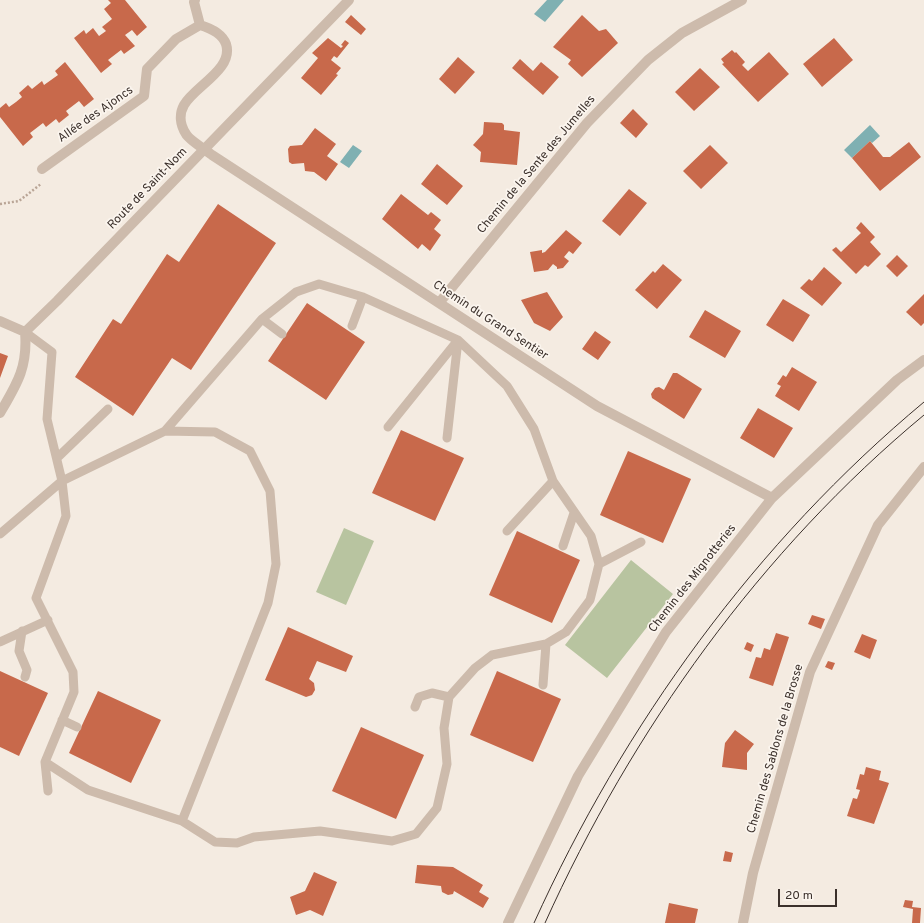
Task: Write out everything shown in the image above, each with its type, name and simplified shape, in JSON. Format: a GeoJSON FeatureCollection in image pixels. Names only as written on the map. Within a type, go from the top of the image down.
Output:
{"type":"FeatureCollection","features":[{"type":"Feature","properties":{"kind":"street"},"geometry":{"type":"LineString","coordinates":[[195,0],[194,2],[200,25],[213,29],[224,40],[227,48],[226,61],[185,105],[180,119],[186,136],[204,148]]}},
{"type":"Feature","properties":{"kind":"street","name":"Route de Saint-Nom"},"geometry":{"type":"LineString","coordinates":[[25,332],[62,296],[349,0]]}},
{"type":"Feature","properties":{"kind":"street","name":"Chemin de la Sente des Jumelles"},"geometry":{"type":"LineString","coordinates":[[439,303],[587,123],[648,60],[682,32],[742,0]]}},
{"type":"Feature","properties":{"kind":"street","name":"Allée des Ajoncs"},"geometry":{"type":"LineString","coordinates":[[42,169],[144,96],[148,69],[176,39],[200,25]]}},
{"type":"Feature","properties":{"kind":"street","name":"Chemin du Grand Sentier"},"geometry":{"type":"LineString","coordinates":[[204,148],[597,406],[772,498]]}},
{"type":"Feature","properties":{"kind":"street"},"geometry":{"type":"LineString","coordinates":[[0,321],[25,332],[27,350],[18,382],[0,413]]}},
{"type":"Feature","properties":{"kind":"street","name":"Chemin des Mignotteries"},"geometry":{"type":"LineString","coordinates":[[508,923],[578,776],[666,632],[772,498],[897,380],[924,360]]}},
{"type":"Feature","properties":{"kind":"street","name":"Chemin des Sablons de la Brosse"},"geometry":{"type":"LineString","coordinates":[[743,923],[753,873],[810,672],[878,525],[924,467]]}},
{"type":"Feature","properties":{"kind":"lane"},"geometry":{"type":"LineString","coordinates":[[0,534],[62,481],[165,431],[262,318],[296,292],[319,284],[363,297],[458,340],[507,386],[534,429],[553,481],[591,536],[599,564],[590,600],[566,632],[546,644],[492,655],[475,668],[449,697],[444,728],[447,764],[437,808],[416,834],[392,841],[320,831],[254,837],[237,844],[215,842],[182,821],[88,790],[45,762]]}},
{"type":"Feature","properties":{"kind":"lane"},"geometry":{"type":"LineString","coordinates":[[352,326],[363,297]]}},
{"type":"Feature","properties":{"kind":"lane"},"geometry":{"type":"LineString","coordinates":[[262,318],[282,334]]}},
{"type":"Feature","properties":{"kind":"lane"},"geometry":{"type":"LineString","coordinates":[[25,332],[52,352],[48,419],[62,481],[66,516],[36,598],[73,672],[74,692],[45,762],[48,791]]}},
{"type":"Feature","properties":{"kind":"lane"},"geometry":{"type":"LineString","coordinates":[[388,427],[458,340]]}},
{"type":"Feature","properties":{"kind":"lane"},"geometry":{"type":"LineString","coordinates":[[447,438],[458,340]]}},
{"type":"Feature","properties":{"kind":"lane"},"geometry":{"type":"LineString","coordinates":[[57,458],[108,409]]}},
{"type":"Feature","properties":{"kind":"lane"},"geometry":{"type":"LineString","coordinates":[[165,431],[215,432],[250,451],[270,492],[276,564],[268,603],[182,821]]}},
{"type":"Feature","properties":{"kind":"lane"},"geometry":{"type":"LineString","coordinates":[[507,531],[553,481]]}},
{"type":"Feature","properties":{"kind":"lane"},"geometry":{"type":"LineString","coordinates":[[563,546],[574,513]]}},
{"type":"Feature","properties":{"kind":"lane"},"geometry":{"type":"LineString","coordinates":[[599,564],[641,542]]}},
{"type":"Feature","properties":{"kind":"lane"},"geometry":{"type":"LineString","coordinates":[[0,642],[48,620]]}},
{"type":"Feature","properties":{"kind":"lane"},"geometry":{"type":"LineString","coordinates":[[22,632],[19,651],[27,670],[25,677]]}},
{"type":"Feature","properties":{"kind":"lane"},"geometry":{"type":"LineString","coordinates":[[543,685],[546,644]]}},
{"type":"Feature","properties":{"kind":"lane"},"geometry":{"type":"LineString","coordinates":[[415,707],[419,697],[432,693],[449,697]]}},
{"type":"Feature","properties":{"kind":"lane"},"geometry":{"type":"LineString","coordinates":[[62,720],[77,727]]}},
{"type":"Feature","properties":{"kind":"path"},"geometry":{"type":"LineString","coordinates":[[0,204],[19,201],[45,180],[42,169]]}},
{"type":"Feature","properties":{"kind":"green space"},"geometry":{"type":"Polygon","coordinates":[[[344,528],[374,541],[346,605],[316,592],[344,528]]]}},
{"type":"Feature","properties":{"kind":"green space"},"geometry":{"type":"Polygon","coordinates":[[[631,560],[673,594],[607,678],[565,645],[631,560]]]}},
{"type":"Feature","properties":{"kind":"water"},"geometry":{"type":"Polygon","coordinates":[[[547,0],[564,0],[545,22],[534,14],[547,0]]]}},
{"type":"Feature","properties":{"kind":"water"},"geometry":{"type":"Polygon","coordinates":[[[870,125],[880,136],[872,143],[870,141],[852,158],[844,150],[870,125]]]}},
{"type":"Feature","properties":{"kind":"water"},"geometry":{"type":"Polygon","coordinates":[[[353,145],[362,151],[349,168],[340,162],[353,145]]]}},
{"type":"Feature","properties":{"kind":"building"},"geometry":{"type":"Polygon","coordinates":[[[108,0],[125,0],[147,27],[137,36],[132,30],[125,35],[135,46],[124,54],[121,50],[108,60],[112,64],[101,73],[74,38],[84,30],[86,34],[93,28],[99,36],[106,31],[102,27],[112,19],[104,9],[111,3],[108,0]]]}},
{"type":"Feature","properties":{"kind":"building"},"geometry":{"type":"Polygon","coordinates":[[[351,15],[366,29],[361,35],[345,22],[351,15]]]}},
{"type":"Feature","properties":{"kind":"building"},"geometry":{"type":"Polygon","coordinates":[[[582,15],[599,31],[606,29],[618,43],[582,77],[568,64],[571,60],[553,47],[582,15]]]}},
{"type":"Feature","properties":{"kind":"building"},"geometry":{"type":"Polygon","coordinates":[[[328,38],[341,48],[343,46],[341,45],[345,40],[349,43],[337,58],[334,56],[331,60],[341,68],[336,74],[338,75],[321,95],[301,78],[318,58],[312,53],[328,38]]]}},
{"type":"Feature","properties":{"kind":"building"},"geometry":{"type":"Polygon","coordinates":[[[834,38],[853,60],[822,87],[803,64],[834,38]]]}},
{"type":"Feature","properties":{"kind":"building"},"geometry":{"type":"Polygon","coordinates":[[[732,50],[735,53],[736,52],[745,62],[742,65],[748,71],[769,52],[789,74],[758,102],[722,64],[724,63],[721,59],[732,50]]]}},
{"type":"Feature","properties":{"kind":"building"},"geometry":{"type":"Polygon","coordinates":[[[458,57],[475,72],[455,94],[439,79],[458,57]]]}},
{"type":"Feature","properties":{"kind":"building"},"geometry":{"type":"Polygon","coordinates":[[[520,59],[533,71],[541,62],[559,77],[543,95],[512,68],[520,59]]]}},
{"type":"Feature","properties":{"kind":"building"},"geometry":{"type":"Polygon","coordinates":[[[65,62],[94,99],[84,107],[79,101],[66,111],[69,115],[59,123],[56,119],[46,127],[43,123],[30,133],[33,137],[23,146],[0,117],[0,108],[6,103],[9,107],[16,102],[22,97],[19,93],[28,85],[32,89],[42,81],[44,85],[58,75],[55,71],[65,62]]]}},
{"type":"Feature","properties":{"kind":"building"},"geometry":{"type":"Polygon","coordinates":[[[700,68],[720,87],[694,111],[675,92],[700,68]]]}},
{"type":"Feature","properties":{"kind":"building"},"geometry":{"type":"Polygon","coordinates":[[[633,109],[648,124],[636,138],[620,123],[633,109]]]}},
{"type":"Feature","properties":{"kind":"building"},"geometry":{"type":"Polygon","coordinates":[[[484,122],[502,123],[504,125],[504,130],[520,132],[517,165],[480,162],[481,152],[473,145],[483,134],[484,122]]]}},
{"type":"Feature","properties":{"kind":"building"},"geometry":{"type":"Polygon","coordinates":[[[315,128],[336,144],[327,156],[338,164],[326,181],[314,172],[305,171],[304,163],[292,164],[289,162],[288,149],[290,146],[302,145],[315,128]]]}},
{"type":"Feature","properties":{"kind":"building"},"geometry":{"type":"Polygon","coordinates":[[[870,141],[883,157],[890,157],[909,142],[921,157],[880,191],[852,158],[870,141]]]}},
{"type":"Feature","properties":{"kind":"building"},"geometry":{"type":"Polygon","coordinates":[[[710,145],[728,163],[701,189],[683,171],[710,145]]]}},
{"type":"Feature","properties":{"kind":"building"},"geometry":{"type":"Polygon","coordinates":[[[437,164],[463,186],[447,205],[421,184],[437,164]]]}},
{"type":"Feature","properties":{"kind":"building"},"geometry":{"type":"Polygon","coordinates":[[[629,189],[647,203],[620,236],[602,221],[629,189]]]}},
{"type":"Feature","properties":{"kind":"building"},"geometry":{"type":"Polygon","coordinates":[[[401,194],[428,215],[431,212],[441,220],[434,229],[441,235],[430,251],[422,244],[418,249],[382,219],[401,194]]]}},
{"type":"Feature","properties":{"kind":"building"},"geometry":{"type":"Polygon","coordinates":[[[218,204],[276,243],[191,370],[172,358],[133,416],[75,377],[113,319],[121,324],[167,254],[179,262],[218,204]]]}},
{"type":"Feature","properties":{"kind":"building"},"geometry":{"type":"Polygon","coordinates":[[[861,222],[875,237],[870,242],[881,254],[868,267],[865,265],[856,274],[832,250],[836,247],[841,252],[861,233],[856,228],[861,222]]]}},
{"type":"Feature","properties":{"kind":"building"},"geometry":{"type":"Polygon","coordinates":[[[566,230],[582,243],[573,254],[569,251],[564,257],[569,261],[563,268],[557,269],[557,267],[553,264],[548,270],[534,272],[530,252],[542,250],[542,253],[545,252],[566,230]]]}},
{"type":"Feature","properties":{"kind":"building"},"geometry":{"type":"Polygon","coordinates":[[[897,255],[908,266],[897,277],[886,266],[897,255]]]}},
{"type":"Feature","properties":{"kind":"building"},"geometry":{"type":"Polygon","coordinates":[[[663,264],[682,280],[657,309],[635,290],[653,271],[655,273],[663,264]]]}},
{"type":"Feature","properties":{"kind":"building"},"geometry":{"type":"Polygon","coordinates":[[[824,267],[842,283],[822,306],[800,288],[809,279],[812,281],[824,267]]]}},
{"type":"Feature","properties":{"kind":"building"},"geometry":{"type":"Polygon","coordinates":[[[547,292],[563,317],[550,331],[534,323],[521,300],[547,292]]]}},
{"type":"Feature","properties":{"kind":"building"},"geometry":{"type":"Polygon","coordinates":[[[924,294],[924,323],[921,326],[906,312],[924,294]]]}},
{"type":"Feature","properties":{"kind":"building"},"geometry":{"type":"Polygon","coordinates":[[[783,299],[810,315],[793,342],[766,325],[783,299]]]}},
{"type":"Feature","properties":{"kind":"building"},"geometry":{"type":"Polygon","coordinates":[[[307,303],[365,342],[326,400],[268,361],[307,303]]]}},
{"type":"Feature","properties":{"kind":"building"},"geometry":{"type":"Polygon","coordinates":[[[705,310],[741,331],[725,358],[689,337],[705,310]]]}},
{"type":"Feature","properties":{"kind":"building"},"geometry":{"type":"Polygon","coordinates":[[[595,331],[611,342],[598,360],[582,349],[595,331]]]}},
{"type":"Feature","properties":{"kind":"building"},"geometry":{"type":"Polygon","coordinates":[[[0,353],[8,356],[0,378],[0,353]]]}},
{"type":"Feature","properties":{"kind":"building"},"geometry":{"type":"Polygon","coordinates":[[[792,367],[817,382],[799,411],[775,396],[781,386],[777,384],[783,375],[786,377],[792,367]]]}},
{"type":"Feature","properties":{"kind":"building"},"geometry":{"type":"Polygon","coordinates":[[[673,373],[677,373],[702,389],[684,419],[652,398],[651,394],[655,388],[659,387],[664,390],[673,373]]]}},
{"type":"Feature","properties":{"kind":"building"},"geometry":{"type":"Polygon","coordinates":[[[758,408],[793,428],[774,458],[740,438],[758,408]]]}},
{"type":"Feature","properties":{"kind":"building"},"geometry":{"type":"Polygon","coordinates":[[[401,430],[464,458],[435,521],[372,493],[401,430]]]}},
{"type":"Feature","properties":{"kind":"building"},"geometry":{"type":"Polygon","coordinates":[[[628,451],[691,479],[663,543],[600,515],[628,451]]]}},
{"type":"Feature","properties":{"kind":"building"},"geometry":{"type":"Polygon","coordinates":[[[517,531],[580,560],[552,623],[489,595],[517,531]]]}},
{"type":"Feature","properties":{"kind":"building"},"geometry":{"type":"Polygon","coordinates":[[[812,615],[825,619],[821,629],[808,624],[812,615]]]}},
{"type":"Feature","properties":{"kind":"building"},"geometry":{"type":"Polygon","coordinates":[[[288,627],[353,656],[346,672],[317,661],[309,679],[314,683],[315,690],[312,695],[306,697],[265,680],[288,627]]]}},
{"type":"Feature","properties":{"kind":"building"},"geometry":{"type":"Polygon","coordinates":[[[776,633],[789,637],[773,686],[749,678],[756,657],[761,658],[764,648],[770,650],[776,633]]]}},
{"type":"Feature","properties":{"kind":"building"},"geometry":{"type":"Polygon","coordinates":[[[862,634],[877,640],[870,659],[854,652],[862,634]]]}},
{"type":"Feature","properties":{"kind":"building"},"geometry":{"type":"Polygon","coordinates":[[[747,642],[754,645],[751,652],[744,649],[747,642]]]}},
{"type":"Feature","properties":{"kind":"building"},"geometry":{"type":"Polygon","coordinates":[[[828,661],[835,663],[832,670],[825,667],[828,661]]]}},
{"type":"Feature","properties":{"kind":"building"},"geometry":{"type":"Polygon","coordinates":[[[0,671],[48,693],[19,756],[0,747],[0,671]]]}},
{"type":"Feature","properties":{"kind":"building"},"geometry":{"type":"Polygon","coordinates":[[[497,671],[561,699],[533,762],[470,735],[497,671]]]}},
{"type":"Feature","properties":{"kind":"building"},"geometry":{"type":"Polygon","coordinates":[[[98,691],[161,720],[131,783],[69,753],[98,691]]]}},
{"type":"Feature","properties":{"kind":"building"},"geometry":{"type":"Polygon","coordinates":[[[361,727],[424,755],[396,819],[332,791],[361,727]]]}},
{"type":"Feature","properties":{"kind":"building"},"geometry":{"type":"Polygon","coordinates":[[[735,730],[754,744],[747,753],[747,770],[722,767],[725,743],[735,730]]]}},
{"type":"Feature","properties":{"kind":"building"},"geometry":{"type":"Polygon","coordinates":[[[866,767],[881,771],[879,780],[889,783],[874,824],[847,816],[853,798],[857,799],[860,790],[856,789],[860,774],[864,775],[866,767]]]}},
{"type":"Feature","properties":{"kind":"building"},"geometry":{"type":"Polygon","coordinates":[[[725,851],[733,853],[731,862],[723,861],[725,851]]]}},
{"type":"Feature","properties":{"kind":"building"},"geometry":{"type":"Polygon","coordinates":[[[417,865],[453,867],[483,885],[479,892],[489,898],[483,908],[454,891],[453,894],[448,895],[442,892],[441,886],[415,883],[417,865]]]}},
{"type":"Feature","properties":{"kind":"building"},"geometry":{"type":"Polygon","coordinates":[[[314,872],[337,882],[323,916],[310,910],[296,915],[290,897],[305,891],[314,872]]]}},
{"type":"Feature","properties":{"kind":"building"},"geometry":{"type":"Polygon","coordinates":[[[905,900],[913,901],[912,907],[921,908],[920,923],[912,923],[913,909],[903,907],[905,900]]]}},
{"type":"Feature","properties":{"kind":"building"},"geometry":{"type":"Polygon","coordinates":[[[669,903],[698,909],[695,923],[665,923],[669,903]]]}},
{"type":"Feature","properties":{"kind":"tram line"},"geometry":{"type":"LineString","coordinates":[[534,923],[570,849],[609,777],[653,708],[700,640],[751,576],[805,514],[863,456],[924,402]]}},
{"type":"Feature","properties":{"kind":"tram line"},"geometry":{"type":"LineString","coordinates":[[545,923],[580,851],[618,781],[660,713],[706,647],[755,584],[808,524],[864,468],[924,415]]}}]}
